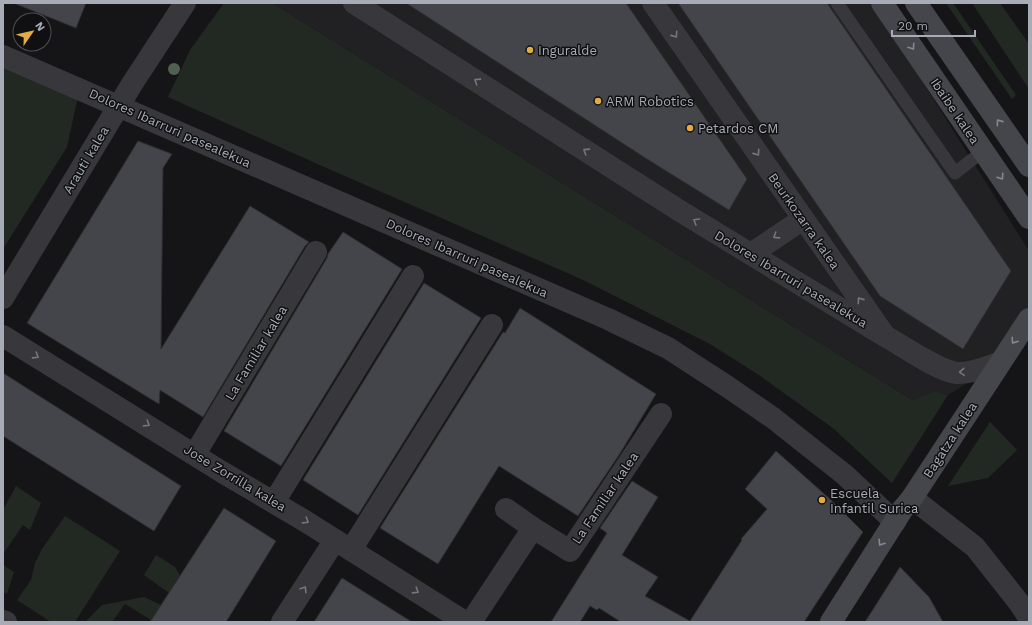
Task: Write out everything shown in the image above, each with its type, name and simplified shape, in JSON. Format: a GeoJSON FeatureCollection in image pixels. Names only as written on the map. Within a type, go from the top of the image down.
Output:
{"type":"FeatureCollection","features":[{"type":"Feature","properties":{"kind":"main road","name":"Ibaibe kalea"},"geometry":{"type":"LineString","coordinates":[[882,3],[1028,217]]}},
{"type":"Feature","properties":{"kind":"main road"},"geometry":{"type":"LineString","coordinates":[[916,3],[1029,166]]}},
{"type":"Feature","properties":{"kind":"main road","name":"Bagatza kalea"},"geometry":{"type":"LineString","coordinates":[[831,622],[1029,319]]}},
{"type":"Feature","properties":{"kind":"street","name":"Arauti kalea"},"geometry":{"type":"LineString","coordinates":[[3,297],[119,106],[185,3]]}},
{"type":"Feature","properties":{"kind":"street","name":"Dolores Ibarruri pasealekua"},"geometry":{"type":"LineString","coordinates":[[354,3],[680,211],[885,336]]}},
{"type":"Feature","properties":{"kind":"street","name":"Beurkozarra kalea"},"geometry":{"type":"LineString","coordinates":[[653,3],[885,336],[943,369],[958,373],[979,370],[1000,363]]}},
{"type":"Feature","properties":{"kind":"street","name":"Dolores Ibarruri pasealekua"},"geometry":{"type":"LineString","coordinates":[[3,56],[608,319],[668,348],[773,418],[845,475],[895,522]]}},
{"type":"Feature","properties":{"kind":"street"},"geometry":{"type":"LineString","coordinates":[[751,254],[803,219]]}},
{"type":"Feature","properties":{"kind":"street","name":"La Familiar kalea"},"geometry":{"type":"LineString","coordinates":[[195,454],[316,252]]}},
{"type":"Feature","properties":{"kind":"street"},"geometry":{"type":"LineString","coordinates":[[274,502],[413,276]]}},
{"type":"Feature","properties":{"kind":"street"},"geometry":{"type":"LineString","coordinates":[[282,622],[343,545],[492,325]]}},
{"type":"Feature","properties":{"kind":"street","name":"Jose Zorrilla kalea"},"geometry":{"type":"LineString","coordinates":[[3,336],[274,502],[465,622]]}},
{"type":"Feature","properties":{"kind":"street","name":"La Familiar kalea"},"geometry":{"type":"LineString","coordinates":[[533,528],[570,551],[661,414]]}},
{"type":"Feature","properties":{"kind":"street"},"geometry":{"type":"LineString","coordinates":[[912,498],[975,547],[1020,604],[1029,618]]}},
{"type":"Feature","properties":{"kind":"street"},"geometry":{"type":"LineString","coordinates":[[471,622],[533,528],[506,509]]}},
{"type":"Feature","properties":{"kind":"lane"},"geometry":{"type":"LineString","coordinates":[[837,3],[955,173],[983,151]]}},
{"type":"Feature","properties":{"kind":"shaded area"},"geometry":{"type":"Polygon","coordinates":[[[224,3],[272,3],[912,400],[934,391],[948,395],[892,483],[834,429],[759,375],[710,344],[581,279],[168,97],[190,50],[224,3]]]}},
{"type":"Feature","properties":{"kind":"shaded area"},"geometry":{"type":"Polygon","coordinates":[[[272,3],[873,3],[1029,251],[1029,319],[999,363],[948,395],[934,391],[912,400],[272,3]]]}},
{"type":"Feature","properties":{"kind":"shaded area"},"geometry":{"type":"Polygon","coordinates":[[[946,3],[953,3],[1016,95],[1012,99],[946,3]]]}},
{"type":"Feature","properties":{"kind":"shaded area"},"geometry":{"type":"Polygon","coordinates":[[[972,3],[1000,3],[1029,44],[1029,89],[972,3]]]}},
{"type":"Feature","properties":{"kind":"shaded area"},"geometry":{"type":"Polygon","coordinates":[[[3,62],[78,96],[67,147],[3,249],[3,62]]]}},
{"type":"Feature","properties":{"kind":"shaded area"},"geometry":{"type":"Polygon","coordinates":[[[990,422],[1017,450],[988,478],[948,486],[990,422]]]}},
{"type":"Feature","properties":{"kind":"shaded area"},"geometry":{"type":"Polygon","coordinates":[[[16,486],[41,503],[30,530],[23,525],[3,554],[3,510],[16,486]]]}},
{"type":"Feature","properties":{"kind":"shaded area"},"geometry":{"type":"Polygon","coordinates":[[[65,516],[120,551],[75,622],[51,622],[17,600],[31,580],[35,563],[42,549],[65,516]]]}},
{"type":"Feature","properties":{"kind":"shaded area"},"geometry":{"type":"Polygon","coordinates":[[[156,555],[175,567],[180,575],[169,593],[144,575],[156,555]]]}},
{"type":"Feature","properties":{"kind":"shaded area"},"geometry":{"type":"Polygon","coordinates":[[[3,565],[14,572],[7,594],[3,592],[3,565]]]}},
{"type":"Feature","properties":{"kind":"shaded area"},"geometry":{"type":"Polygon","coordinates":[[[144,597],[161,605],[151,620],[125,604],[112,622],[85,622],[102,605],[144,597]]]}},
{"type":"Feature","properties":{"kind":"building"},"geometry":{"type":"Polygon","coordinates":[[[86,3],[76,28],[52,18],[52,12],[36,12],[16,4],[86,3]]]}},
{"type":"Feature","properties":{"kind":"building"},"geometry":{"type":"Polygon","coordinates":[[[406,3],[626,3],[747,179],[729,210],[647,159],[406,3]]]}},
{"type":"Feature","properties":{"kind":"building"},"geometry":{"type":"Polygon","coordinates":[[[678,3],[827,3],[1011,271],[963,349],[880,296],[678,3]]]}},
{"type":"Feature","properties":{"kind":"building"},"geometry":{"type":"Polygon","coordinates":[[[138,141],[172,154],[163,168],[161,349],[250,206],[309,242],[305,246],[203,417],[160,390],[159,404],[27,323],[138,141]]]}},
{"type":"Feature","properties":{"kind":"building"},"geometry":{"type":"Polygon","coordinates":[[[343,232],[402,269],[281,466],[224,431],[328,254],[343,232]]]}},
{"type":"Feature","properties":{"kind":"building"},"geometry":{"type":"Polygon","coordinates":[[[424,283],[481,318],[358,515],[303,480],[424,283]]]}},
{"type":"Feature","properties":{"kind":"building"},"geometry":{"type":"Polygon","coordinates":[[[520,308],[656,394],[619,455],[578,516],[499,466],[438,564],[380,528],[503,332],[505,333],[520,308]]]}},
{"type":"Feature","properties":{"kind":"building"},"geometry":{"type":"Polygon","coordinates":[[[3,373],[181,486],[154,531],[3,436],[3,373]]]}},
{"type":"Feature","properties":{"kind":"building"},"geometry":{"type":"Polygon","coordinates":[[[776,451],[830,499],[863,532],[804,622],[621,622],[599,608],[597,610],[590,606],[580,622],[551,622],[607,533],[600,528],[632,481],[658,497],[622,555],[658,577],[645,596],[690,621],[742,540],[741,539],[767,509],[745,489],[776,451]]]}},
{"type":"Feature","properties":{"kind":"building"},"geometry":{"type":"Polygon","coordinates":[[[224,508],[276,541],[226,622],[150,622],[224,508]]]}},
{"type":"Feature","properties":{"kind":"building"},"geometry":{"type":"Polygon","coordinates":[[[900,567],[929,597],[943,622],[865,622],[900,567]]]}},
{"type":"Feature","properties":{"kind":"building"},"geometry":{"type":"Polygon","coordinates":[[[342,578],[412,622],[314,622],[342,578]]]}},
{"type":"Feature","properties":{"kind":"place","name":"Inguralde"},"geometry":{"type":"Point","coordinates":[530,50]}},
{"type":"Feature","properties":{"kind":"place","name":"ARM Robotics"},"geometry":{"type":"Point","coordinates":[598,101]}},
{"type":"Feature","properties":{"kind":"place","name":"Petardos CM"},"geometry":{"type":"Point","coordinates":[690,128]}},
{"type":"Feature","properties":{"kind":"place","name":"Escuela Infantil Surica"},"geometry":{"type":"Point","coordinates":[822,500]}}]}
